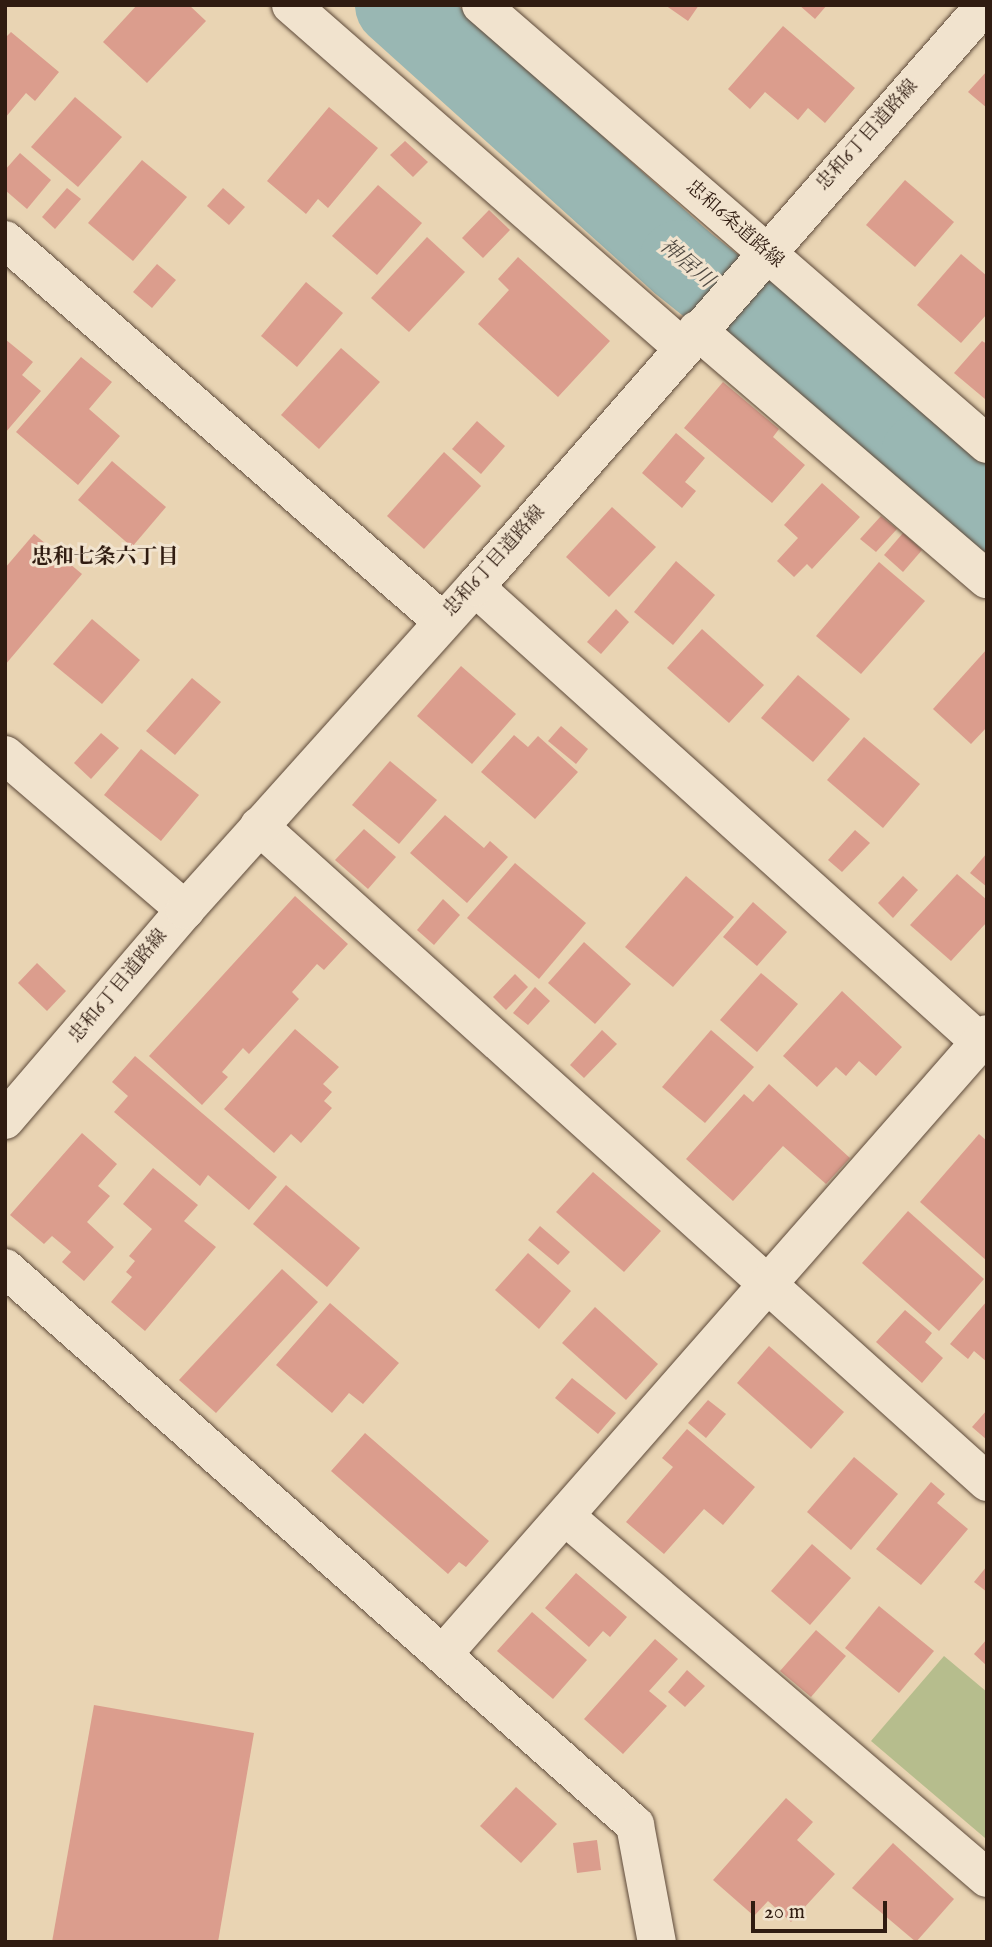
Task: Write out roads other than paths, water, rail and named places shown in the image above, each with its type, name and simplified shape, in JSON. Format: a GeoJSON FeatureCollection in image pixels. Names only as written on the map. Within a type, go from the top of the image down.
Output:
{"type":"FeatureCollection","features":[{"type":"Feature","properties":{"kind":"street"},"geometry":{"type":"LineString","coordinates":[[291,5],[696,332],[987,579]]}},
{"type":"Feature","properties":{"kind":"street","name":"忠和6条道路線"},"geometry":{"type":"LineString","coordinates":[[481,5],[987,444]]}},
{"type":"Feature","properties":{"kind":"street","name":"忠和6丁目道路線"},"geometry":{"type":"LineString","coordinates":[[5,1120],[185,910],[475,587],[765,252],[985,5]]}},
{"type":"Feature","properties":{"kind":"street"},"geometry":{"type":"LineString","coordinates":[[5,240],[442,621]]}},
{"type":"Feature","properties":{"kind":"street"},"geometry":{"type":"LineString","coordinates":[[444,1653],[983,1038],[475,587]]}},
{"type":"Feature","properties":{"kind":"street"},"geometry":{"type":"LineString","coordinates":[[5,755],[185,910]]}},
{"type":"Feature","properties":{"kind":"street"},"geometry":{"type":"LineString","coordinates":[[259,826],[987,1482]]}},
{"type":"Feature","properties":{"kind":"street"},"geometry":{"type":"LineString","coordinates":[[5,1268],[444,1653],[635,1825],[657,1942]]}},
{"type":"Feature","properties":{"kind":"street"},"geometry":{"type":"LineString","coordinates":[[565,1516],[987,1878]]}},
{"type":"Feature","properties":{"kind":"waterway","name":"神居川"},"geometry":{"type":"LineString","coordinates":[[396,5],[680,261],[922,454],[987,511]]}},
{"type":"Feature","properties":{"kind":"district","name":"忠和七条六丁目"},"geometry":{"type":"Point","coordinates":[105,558]}}]}
